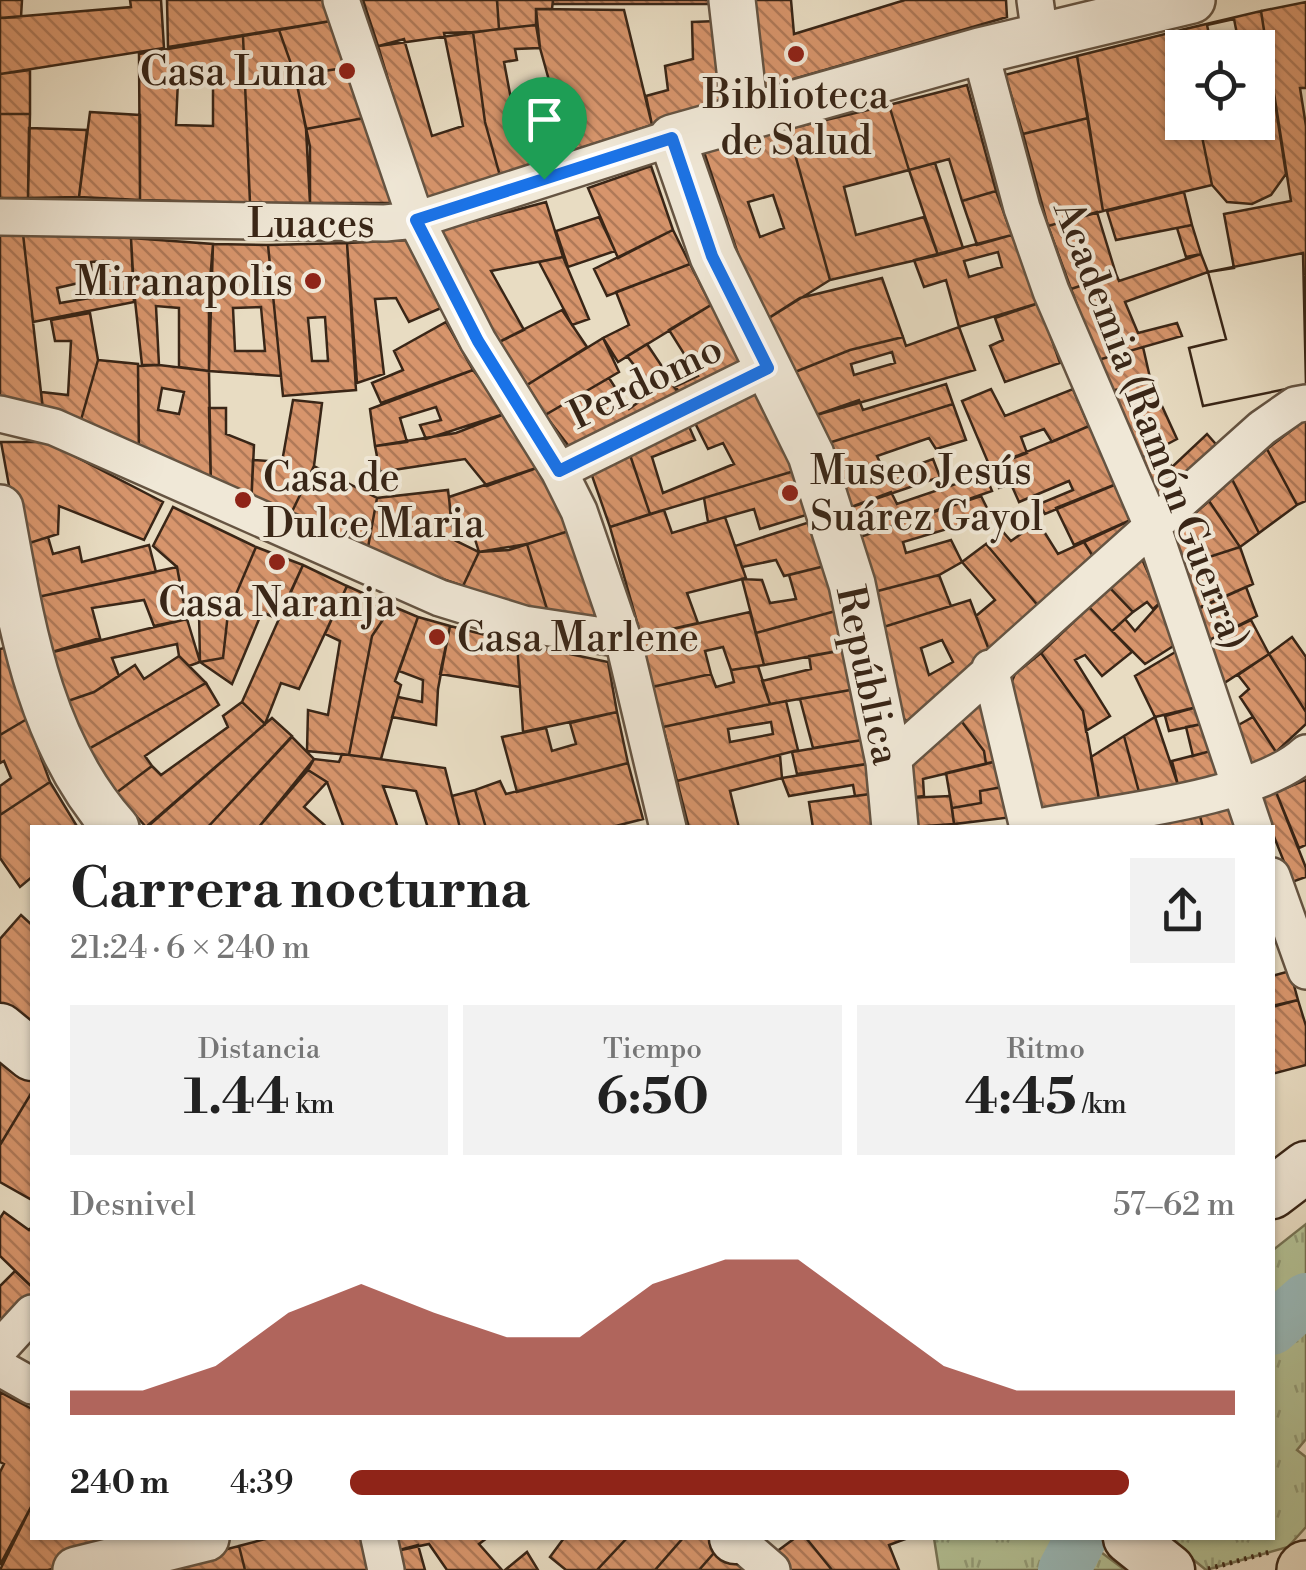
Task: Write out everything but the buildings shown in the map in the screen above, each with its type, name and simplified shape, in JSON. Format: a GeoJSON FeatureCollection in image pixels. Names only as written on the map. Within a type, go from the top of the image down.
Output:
{"type":"FeatureCollection","features":[{"type":"Feature","properties":{"kind":"main road"},"geometry":{"type":"LineString","coordinates":[[0,1029],[30,1053]]}},
{"type":"Feature","properties":{"kind":"main road"},"geometry":{"type":"LineString","coordinates":[[1275,1191],[1306,1167]]}},
{"type":"Feature","properties":{"kind":"main road"},"geometry":{"type":"LineString","coordinates":[[1132,1540],[1169,1570]]}},
{"type":"Feature","properties":{"kind":"street"},"geometry":{"type":"LineString","coordinates":[[342,0],[416,220],[478,341],[559,471],[579,512],[623,639],[667,825]]}},
{"type":"Feature","properties":{"kind":"street"},"geometry":{"type":"LineString","coordinates":[[732,0],[744,114]]}},
{"type":"Feature","properties":{"kind":"street","name":"Luaces"},"geometry":{"type":"LineString","coordinates":[[0,217],[270,225],[416,220],[744,114],[980,51],[1038,18],[1192,0]]}},
{"type":"Feature","properties":{"kind":"street","name":"Academia (Ramón Guerra)"},"geometry":{"type":"LineString","coordinates":[[980,51],[1022,208],[1045,274],[1153,528],[1253,825]]}},
{"type":"Feature","properties":{"kind":"street","name":"República"},"geometry":{"type":"LineString","coordinates":[[672,138],[712,256],[811,455],[852,584],[889,762],[895,825]]}},
{"type":"Feature","properties":{"kind":"street","name":"Perdomo"},"geometry":{"type":"LineString","coordinates":[[559,471],[768,368]]}},
{"type":"Feature","properties":{"kind":"street"},"geometry":{"type":"LineString","coordinates":[[889,762],[1262,428],[1295,405],[1306,403]]}},
{"type":"Feature","properties":{"kind":"street"},"geometry":{"type":"LineString","coordinates":[[0,414],[54,427],[440,598],[524,624],[623,639]]}},
{"type":"Feature","properties":{"kind":"street"},"geometry":{"type":"LineString","coordinates":[[0,508],[23,636],[56,738],[114,825]]}},
{"type":"Feature","properties":{"kind":"street"},"geometry":{"type":"LineString","coordinates":[[990,668],[1029,825]]}},
{"type":"Feature","properties":{"kind":"street"},"geometry":{"type":"LineString","coordinates":[[1046,825],[1239,788],[1294,765],[1306,754]]}},
{"type":"Feature","properties":{"kind":"street"},"geometry":{"type":"LineString","coordinates":[[1275,881],[1299,925],[1306,971]]}},
{"type":"Feature","properties":{"kind":"street"},"geometry":{"type":"LineString","coordinates":[[0,1348],[30,1314]]}},
{"type":"Feature","properties":{"kind":"street"},"geometry":{"type":"LineString","coordinates":[[0,1368],[30,1385]]}},
{"type":"Feature","properties":{"kind":"street"},"geometry":{"type":"LineString","coordinates":[[76,1570],[198,1540]]}},
{"type":"Feature","properties":{"kind":"street"},"geometry":{"type":"LineString","coordinates":[[380,1540],[386,1570]]}},
{"type":"Feature","properties":{"kind":"street"},"geometry":{"type":"LineString","coordinates":[[737,1540],[772,1570]]}},
{"type":"Feature","properties":{"kind":"path"},"geometry":{"type":"LineString","coordinates":[[1205,1570],[1294,1564]]}},
{"type":"Feature","properties":{"kind":"green space"},"geometry":{"type":"Polygon","coordinates":[[[1306,1224],[1306,1439],[1297,1450],[1306,1457],[1306,1527],[1288,1547],[1206,1570],[1169,1540],[1275,1540],[1275,1248],[1306,1224]]]}},
{"type":"Feature","properties":{"kind":"green space"},"geometry":{"type":"Polygon","coordinates":[[[934,1540],[1085,1540],[1125,1570],[939,1570],[934,1540]]]}},
{"type":"Feature","properties":{"kind":"waterway"},"geometry":{"type":"LineString","coordinates":[[1275,1326],[1306,1299]]}},
{"type":"Feature","properties":{"kind":"waterway"},"geometry":{"type":"LineString","coordinates":[[1064,1570],[1080,1540]]}},
{"type":"Feature","properties":{"kind":"place","name":"Biblioteca de Salud"},"geometry":{"type":"Point","coordinates":[796,54]}},
{"type":"Feature","properties":{"kind":"place","name":"Casa Luna"},"geometry":{"type":"Point","coordinates":[347,71]}},
{"type":"Feature","properties":{"kind":"place","name":"Miranapolis"},"geometry":{"type":"Point","coordinates":[313,281]}},
{"type":"Feature","properties":{"kind":"place","name":"Museo Jesús Suárez Gayol"},"geometry":{"type":"Point","coordinates":[790,493]}},
{"type":"Feature","properties":{"kind":"place","name":"Casa de Dulce Maria"},"geometry":{"type":"Point","coordinates":[243,500]}},
{"type":"Feature","properties":{"kind":"place","name":"Casa Naranja"},"geometry":{"type":"Point","coordinates":[277,562]}},
{"type":"Feature","properties":{"kind":"place","name":"Casa Marlene"},"geometry":{"type":"Point","coordinates":[437,637]}},
{"type":"Feature","properties":{"kind":"route"},"geometry":{"type":"LineString","coordinates":[[672,138],[712,256],[768,368],[559,471],[478,341],[416,220],[544,179],[672,138]]}}]}
